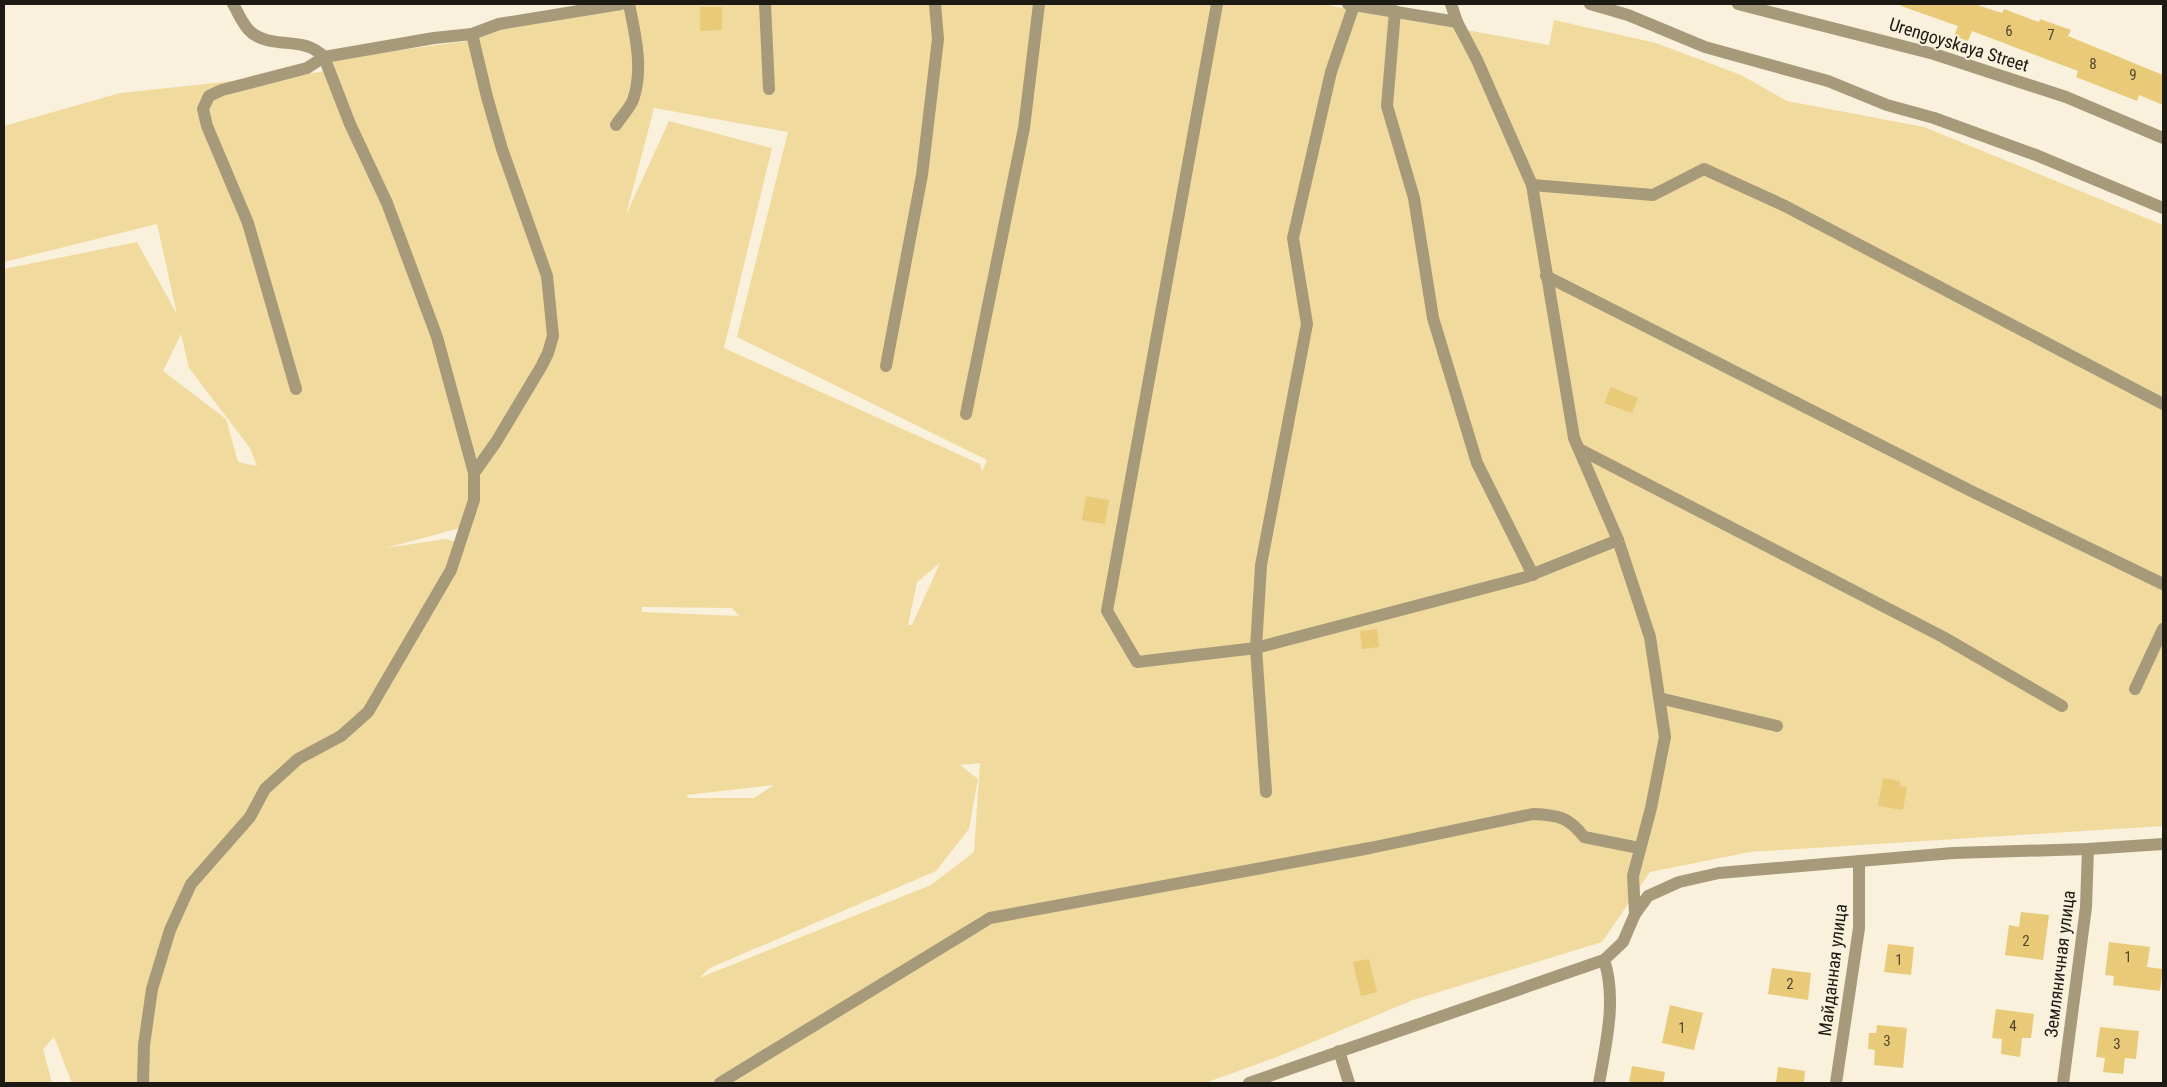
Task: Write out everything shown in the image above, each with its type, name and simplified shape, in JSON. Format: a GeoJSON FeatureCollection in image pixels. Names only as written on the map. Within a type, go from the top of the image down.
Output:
{"type":"FeatureCollection","features":[{"type":"Feature","properties":{"kind":"street"},"geometry":{"type":"LineString","coordinates":[[143,1083],[144,1044],[152,989],[170,930],[191,884],[250,817],[265,789],[298,759],[341,736],[368,712],[451,570],[474,500],[474,473],[437,337],[387,203],[350,124],[324,58],[316,49],[296,43],[270,41],[253,34],[243,22],[234,4]]}},
{"type":"Feature","properties":{"kind":"street"},"geometry":{"type":"LineString","coordinates":[[296,390],[248,223],[207,126],[203,109],[209,96],[222,90],[307,68],[324,58],[434,38],[472,34],[499,24],[621,4]]}},
{"type":"Feature","properties":{"kind":"street"},"geometry":{"type":"LineString","coordinates":[[616,125],[633,100],[638,66],[636,38],[629,4]]}},
{"type":"Feature","properties":{"kind":"street"},"geometry":{"type":"LineString","coordinates":[[766,4],[769,89]]}},
{"type":"Feature","properties":{"kind":"street"},"geometry":{"type":"LineString","coordinates":[[886,366],[922,175],[938,39],[935,4]]}},
{"type":"Feature","properties":{"kind":"street"},"geometry":{"type":"LineString","coordinates":[[966,414],[1024,128],[1039,4]]}},
{"type":"Feature","properties":{"kind":"street"},"geometry":{"type":"LineString","coordinates":[[1217,4],[1107,611],[1137,662],[1256,648],[1533,575],[1618,540]]}},
{"type":"Feature","properties":{"kind":"street"},"geometry":{"type":"LineString","coordinates":[[1451,4],[1457,22],[1477,60],[1532,185],[1574,438],[1618,540],[1650,637],[1665,736],[1651,808],[1633,876],[1635,914]]}},
{"type":"Feature","properties":{"kind":"street"},"geometry":{"type":"LineString","coordinates":[[1590,4],[1628,15],[1705,47],[1828,81],[1887,105],[1934,118],[2036,155],[2163,208]]}},
{"type":"Feature","properties":{"kind":"street","name":"Urengoyskaya Street"},"geometry":{"type":"LineString","coordinates":[[1738,4],[1934,54],[2066,97],[2163,138]]}},
{"type":"Feature","properties":{"kind":"street"},"geometry":{"type":"LineString","coordinates":[[1266,792],[1256,648],[1261,565],[1307,324],[1293,238],[1331,72],[1351,5],[1457,22]]}},
{"type":"Feature","properties":{"kind":"street"},"geometry":{"type":"LineString","coordinates":[[1395,11],[1387,106],[1414,198],[1433,318],[1477,463],[1533,575]]}},
{"type":"Feature","properties":{"kind":"street"},"geometry":{"type":"LineString","coordinates":[[472,34],[502,149],[547,276],[553,336],[541,367],[496,442],[474,473]]}},
{"type":"Feature","properties":{"kind":"street"},"geometry":{"type":"LineString","coordinates":[[1532,185],[1653,195],[1704,169],[1785,206],[2163,404]]}},
{"type":"Feature","properties":{"kind":"street"},"geometry":{"type":"LineString","coordinates":[[1546,276],[1975,493],[2163,584]]}},
{"type":"Feature","properties":{"kind":"street"},"geometry":{"type":"LineString","coordinates":[[1579,448],[1943,637],[2062,706]]}},
{"type":"Feature","properties":{"kind":"street"},"geometry":{"type":"LineString","coordinates":[[2135,688],[2163,629]]}},
{"type":"Feature","properties":{"kind":"street"},"geometry":{"type":"LineString","coordinates":[[1659,698],[1777,726]]}},
{"type":"Feature","properties":{"kind":"street"},"geometry":{"type":"LineString","coordinates":[[720,1083],[990,918],[1370,848],[1533,814],[1554,815],[1573,823],[1584,837],[1639,848]]}},
{"type":"Feature","properties":{"kind":"street"},"geometry":{"type":"LineString","coordinates":[[1249,1083],[1604,960],[1623,942],[1635,914],[1648,896],[1679,882],[1719,873],[1953,853],[2088,849],[2163,844]]}},
{"type":"Feature","properties":{"kind":"street","name":"Земляничная улица"},"geometry":{"type":"LineString","coordinates":[[2063,1083],[2086,908],[2088,849]]}},
{"type":"Feature","properties":{"kind":"street","name":"Майданная улица"},"geometry":{"type":"LineString","coordinates":[[1836,1083],[1859,928],[1859,861]]}},
{"type":"Feature","properties":{"kind":"street"},"geometry":{"type":"LineString","coordinates":[[1599,1083],[1608,1028],[1608,973],[1604,960]]}},
{"type":"Feature","properties":{"kind":"street"},"geometry":{"type":"LineString","coordinates":[[1339,1051],[1349,1083]]}},
{"type":"Feature","properties":{"kind":"shaded area"},"geometry":{"type":"Polygon","coordinates":[[[639,4],[1321,4],[1549,45],[1554,20],[1656,43],[1741,75],[1787,101],[1924,127],[2163,225],[2163,826],[1750,852],[1650,872],[1602,942],[1413,1000],[1277,1057],[1205,1083],[72,1083],[54,1037],[43,1049],[52,1083],[4,1083],[4,269],[137,242],[177,314],[157,224],[4,262],[4,126],[120,93],[321,72],[334,61],[354,56],[468,41],[500,29],[626,9],[639,4]],[[654,108],[626,215],[669,121],[772,148],[724,348],[980,464],[982,472],[987,460],[737,337],[788,132],[654,108]],[[181,334],[163,371],[226,419],[238,462],[257,466],[250,448],[189,368],[181,334]],[[471,525],[386,548],[445,539],[466,544],[471,525]],[[940,563],[917,582],[908,625],[912,625],[940,563]],[[642,607],[642,612],[739,616],[732,608],[642,607]],[[980,763],[960,765],[978,779],[969,829],[936,871],[710,968],[699,978],[931,885],[974,852],[980,763]],[[774,785],[686,795],[689,798],[754,798],[774,785]]]}},
{"type":"Feature","properties":{"kind":"building"},"geometry":{"type":"Polygon","coordinates":[[[1901,4],[1974,4],[2002,13],[2004,9],[2039,22],[2040,19],[2071,30],[2068,36],[2163,75],[2163,105],[2139,95],[2137,101],[2076,77],[2078,71],[1972,31],[1968,41],[1954,36],[1958,26],[1901,6],[1901,4]]]}},
{"type":"Feature","properties":{"kind":"building"},"geometry":{"type":"Polygon","coordinates":[[[700,7],[722,7],[722,30],[700,31],[700,7]]]}},
{"type":"Feature","properties":{"kind":"building"},"geometry":{"type":"Polygon","coordinates":[[[1611,387],[1638,398],[1632,413],[1604,403],[1611,387]]]}},
{"type":"Feature","properties":{"kind":"building"},"geometry":{"type":"Polygon","coordinates":[[[1086,496],[1109,500],[1105,524],[1082,520],[1086,496]]]}},
{"type":"Feature","properties":{"kind":"building"},"geometry":{"type":"Polygon","coordinates":[[[1377,629],[1379,647],[1362,649],[1360,631],[1377,629]]]}},
{"type":"Feature","properties":{"kind":"building"},"geometry":{"type":"Polygon","coordinates":[[[1883,778],[1900,781],[1900,786],[1907,787],[1903,810],[1878,806],[1883,778]]]}},
{"type":"Feature","properties":{"kind":"building"},"geometry":{"type":"Polygon","coordinates":[[[2021,912],[2049,915],[2043,960],[2005,955],[2009,925],[2019,927],[2021,912]]]}},
{"type":"Feature","properties":{"kind":"building"},"geometry":{"type":"Polygon","coordinates":[[[2109,942],[2150,947],[2147,967],[2163,969],[2160,991],[2113,985],[2114,976],[2105,975],[2109,942]]]}},
{"type":"Feature","properties":{"kind":"building"},"geometry":{"type":"Polygon","coordinates":[[[1888,944],[1914,947],[1911,975],[1884,972],[1888,944]]]}},
{"type":"Feature","properties":{"kind":"building"},"geometry":{"type":"Polygon","coordinates":[[[1369,959],[1377,992],[1361,996],[1353,962],[1369,959]]]}},
{"type":"Feature","properties":{"kind":"building"},"geometry":{"type":"Polygon","coordinates":[[[1772,968],[1811,973],[1808,1000],[1768,994],[1772,968]]]}},
{"type":"Feature","properties":{"kind":"building"},"geometry":{"type":"Polygon","coordinates":[[[1670,1005],[1703,1013],[1694,1050],[1662,1043],[1670,1005]]]}},
{"type":"Feature","properties":{"kind":"building"},"geometry":{"type":"Polygon","coordinates":[[[1996,1009],[2034,1014],[2031,1038],[2022,1038],[2020,1057],[2001,1054],[2002,1039],[1992,1038],[1996,1009]]]}},
{"type":"Feature","properties":{"kind":"building"},"geometry":{"type":"Polygon","coordinates":[[[1877,1025],[1907,1028],[1903,1068],[1874,1065],[1875,1050],[1868,1049],[1869,1033],[1876,1033],[1877,1025]]]}},
{"type":"Feature","properties":{"kind":"building"},"geometry":{"type":"Polygon","coordinates":[[[2100,1027],[2139,1031],[2136,1059],[2125,1058],[2123,1074],[2103,1072],[2105,1058],[2096,1057],[2100,1027]]]}},
{"type":"Feature","properties":{"kind":"building"},"geometry":{"type":"Polygon","coordinates":[[[1632,1066],[1665,1072],[1663,1083],[1629,1083],[1632,1066]]]}},
{"type":"Feature","properties":{"kind":"building"},"geometry":{"type":"Polygon","coordinates":[[[1778,1067],[1805,1071],[1804,1083],[1776,1083],[1778,1067]]]}}]}
